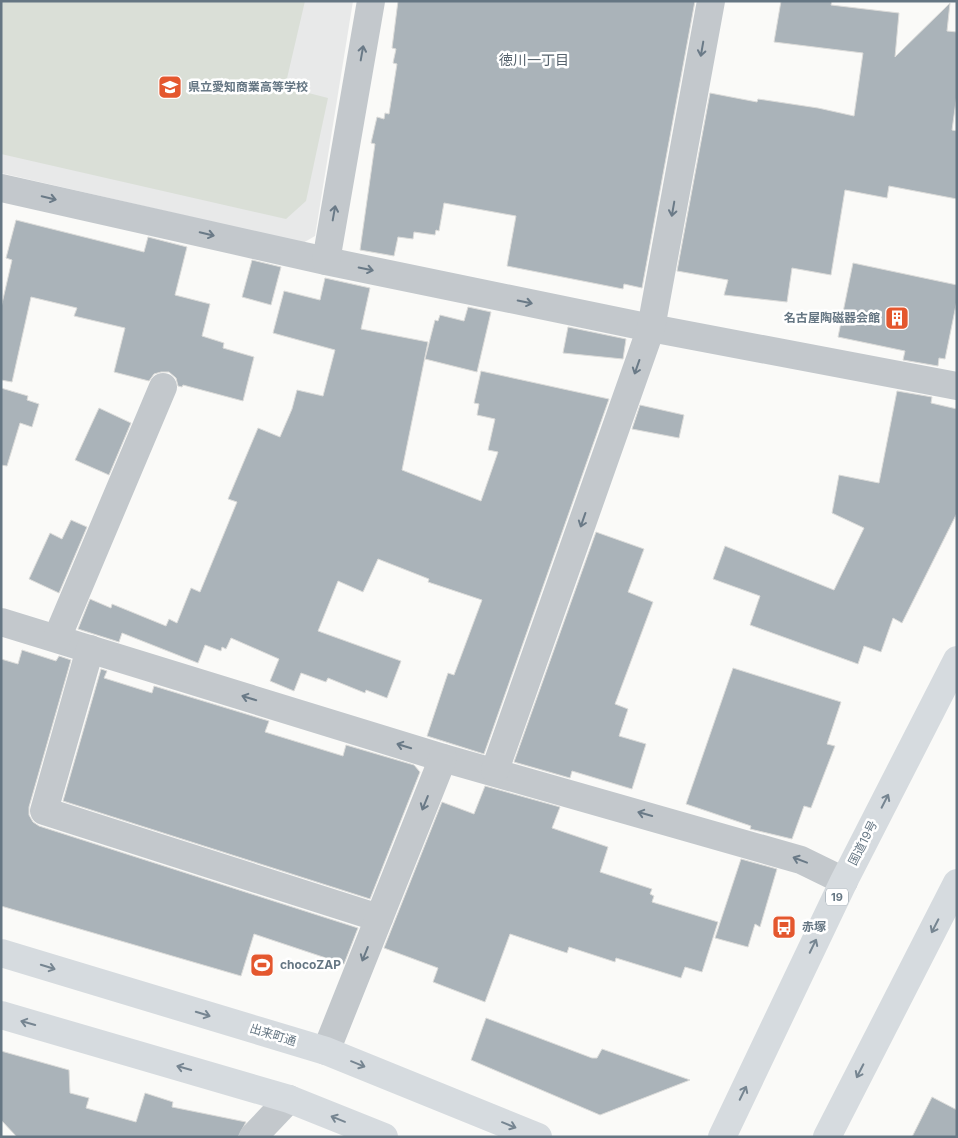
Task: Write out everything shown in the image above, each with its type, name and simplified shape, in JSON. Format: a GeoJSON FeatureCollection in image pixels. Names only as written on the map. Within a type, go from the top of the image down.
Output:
{"type":"FeatureCollection","features":[{"type":"Feature","properties":{"kind":"main road","name":"国道19号"},"geometry":{"type":"LineString","coordinates":[[722,1137],[844,881],[957,660]]}},
{"type":"Feature","properties":{"kind":"main road"},"geometry":{"type":"LineString","coordinates":[[827,1137],[957,883]]}},
{"type":"Feature","properties":{"kind":"main road","name":"出来町通"},"geometry":{"type":"LineString","coordinates":[[1,952],[326,1051],[538,1137]]}},
{"type":"Feature","properties":{"kind":"main road"},"geometry":{"type":"LineString","coordinates":[[1,1015],[288,1099],[384,1137]]}},
{"type":"Feature","properties":{"kind":"street"},"geometry":{"type":"LineString","coordinates":[[326,261],[371,1]]}},
{"type":"Feature","properties":{"kind":"street"},"geometry":{"type":"LineString","coordinates":[[495,770],[651,328],[711,1]]}},
{"type":"Feature","properties":{"kind":"street"},"geometry":{"type":"LineString","coordinates":[[1,188],[326,261],[651,328],[957,386]]}},
{"type":"Feature","properties":{"kind":"street"},"geometry":{"type":"LineString","coordinates":[[57,638],[164,387]]}},
{"type":"Feature","properties":{"kind":"street"},"geometry":{"type":"LineString","coordinates":[[1,622],[443,758],[495,770],[801,860],[844,881]]}},
{"type":"Feature","properties":{"kind":"street"},"geometry":{"type":"LineString","coordinates":[[90,649],[44,811],[379,918]]}},
{"type":"Feature","properties":{"kind":"street"},"geometry":{"type":"LineString","coordinates":[[326,1051],[443,758]]}},
{"type":"Feature","properties":{"kind":"street"},"geometry":{"type":"LineString","coordinates":[[253,1137],[288,1099]]}},
{"type":"Feature","properties":{"kind":"shaded area","name":"県立愛知商業高等学校"},"geometry":{"type":"Polygon","coordinates":[[[1,1],[353,1],[315,236],[303,243],[1,173],[1,1]]]}},
{"type":"Feature","properties":{"kind":"shaded area","name":"県立愛知商業高等学校"},"geometry":{"type":"Polygon","coordinates":[[[1,1],[305,1],[285,87],[328,98],[306,201],[286,219],[1,154],[1,1]]]}},
{"type":"Feature","properties":{"kind":"building"},"geometry":{"type":"Polygon","coordinates":[[[398,1],[695,1],[642,288],[624,284],[623,289],[507,266],[516,216],[444,203],[439,231],[436,230],[435,235],[414,232],[413,239],[398,237],[394,256],[360,250],[375,144],[371,143],[377,117],[384,119],[385,113],[389,114],[397,64],[393,63],[396,49],[392,48],[398,1]]]}},
{"type":"Feature","properties":{"kind":"building"},"geometry":{"type":"Polygon","coordinates":[[[781,1],[832,1],[831,5],[899,13],[895,57],[950,3],[947,31],[957,32],[957,94],[952,130],[957,131],[957,199],[889,186],[887,198],[845,190],[831,275],[792,268],[787,302],[724,295],[728,280],[677,271],[710,93],[757,102],[758,99],[818,108],[854,116],[863,53],[774,42],[781,1]]]}},
{"type":"Feature","properties":{"kind":"building"},"geometry":{"type":"Polygon","coordinates":[[[16,220],[144,252],[148,237],[187,247],[175,295],[210,304],[202,336],[224,343],[223,348],[254,357],[243,401],[183,385],[182,387],[178,386],[176,378],[169,372],[154,374],[149,381],[114,372],[125,328],[74,316],[77,308],[31,297],[12,382],[1,380],[1,308],[12,260],[6,258],[16,220]]]}},
{"type":"Feature","properties":{"kind":"building"},"geometry":{"type":"Polygon","coordinates":[[[252,260],[281,267],[271,305],[242,297],[252,260]]]}},
{"type":"Feature","properties":{"kind":"building","name":"名古屋陶磁器会館"},"geometry":{"type":"Polygon","coordinates":[[[853,263],[957,285],[957,300],[945,359],[939,358],[938,366],[903,360],[905,351],[838,337],[853,263]]]}},
{"type":"Feature","properties":{"kind":"building"},"geometry":{"type":"Polygon","coordinates":[[[325,278],[370,288],[361,329],[428,342],[402,470],[481,501],[498,452],[488,450],[495,419],[477,415],[479,404],[474,403],[481,371],[609,399],[484,754],[427,736],[448,673],[454,675],[482,600],[428,582],[429,579],[378,559],[363,592],[338,581],[318,631],[401,661],[387,698],[366,690],[365,693],[328,678],[326,682],[301,673],[294,691],[270,681],[279,659],[231,638],[226,649],[222,647],[221,651],[205,645],[198,663],[122,633],[119,642],[78,629],[90,599],[111,608],[112,604],[166,626],[169,619],[177,623],[191,588],[200,592],[237,502],[228,499],[258,428],[280,437],[292,409],[297,390],[323,396],[335,350],[273,333],[284,291],[320,300],[325,278]]]}},
{"type":"Feature","properties":{"kind":"building"},"geometry":{"type":"Polygon","coordinates":[[[468,307],[491,312],[477,372],[425,359],[435,320],[438,321],[440,315],[464,321],[468,307]]]}},
{"type":"Feature","properties":{"kind":"building"},"geometry":{"type":"Polygon","coordinates":[[[568,327],[626,339],[623,359],[563,353],[568,327]]]}},
{"type":"Feature","properties":{"kind":"building"},"geometry":{"type":"Polygon","coordinates":[[[1,388],[28,396],[27,400],[39,404],[32,427],[20,423],[7,466],[1,465],[1,388]]]}},
{"type":"Feature","properties":{"kind":"building"},"geometry":{"type":"Polygon","coordinates":[[[897,391],[932,397],[931,403],[957,409],[957,513],[902,623],[893,618],[881,652],[864,646],[858,664],[750,625],[760,596],[713,579],[725,546],[834,590],[864,528],[832,513],[839,475],[879,483],[897,391]]]}},
{"type":"Feature","properties":{"kind":"building"},"geometry":{"type":"Polygon","coordinates":[[[640,405],[684,415],[679,438],[632,429],[640,405]]]}},
{"type":"Feature","properties":{"kind":"building"},"geometry":{"type":"Polygon","coordinates":[[[99,408],[131,423],[109,475],[75,460],[99,408]]]}},
{"type":"Feature","properties":{"kind":"building"},"geometry":{"type":"Polygon","coordinates":[[[71,520],[87,527],[59,593],[29,579],[50,533],[62,539],[71,520]]]}},
{"type":"Feature","properties":{"kind":"building"},"geometry":{"type":"Polygon","coordinates":[[[596,532],[644,549],[628,592],[653,602],[615,704],[628,709],[619,736],[646,744],[632,789],[572,771],[570,778],[514,762],[596,532]]]}},
{"type":"Feature","properties":{"kind":"building"},"geometry":{"type":"Polygon","coordinates":[[[22,650],[56,661],[59,656],[71,660],[29,807],[29,815],[33,822],[39,826],[358,928],[344,964],[254,934],[241,976],[1,906],[1,659],[18,664],[22,650]]]}},
{"type":"Feature","properties":{"kind":"building"},"geometry":{"type":"Polygon","coordinates":[[[733,668],[841,702],[827,744],[835,746],[811,808],[804,806],[792,839],[750,829],[751,826],[686,804],[733,668]]]}},
{"type":"Feature","properties":{"kind":"building"},"geometry":{"type":"Polygon","coordinates":[[[101,669],[107,671],[104,678],[152,693],[154,686],[269,721],[265,732],[343,756],[346,745],[414,765],[420,772],[370,899],[63,801],[101,669]]]}},
{"type":"Feature","properties":{"kind":"building"},"geometry":{"type":"Polygon","coordinates":[[[485,786],[560,807],[552,828],[608,847],[600,872],[652,889],[650,894],[654,896],[652,902],[718,922],[702,972],[685,967],[681,978],[616,958],[615,962],[569,947],[567,953],[510,934],[485,1002],[433,982],[438,968],[384,948],[442,802],[474,814],[485,786]]]}},
{"type":"Feature","properties":{"kind":"building"},"geometry":{"type":"Polygon","coordinates":[[[741,859],[777,869],[760,927],[755,924],[748,947],[715,938],[741,859]]]}},
{"type":"Feature","properties":{"kind":"building"},"geometry":{"type":"Polygon","coordinates":[[[486,1018],[592,1058],[597,1058],[602,1049],[690,1080],[600,1115],[471,1060],[486,1018]]]}},
{"type":"Feature","properties":{"kind":"building"},"geometry":{"type":"Polygon","coordinates":[[[1,1051],[69,1070],[70,1093],[89,1098],[86,1108],[136,1122],[145,1093],[173,1102],[172,1107],[246,1122],[238,1137],[17,1137],[1,1120],[1,1051]]]}},
{"type":"Feature","properties":{"kind":"building"},"geometry":{"type":"Polygon","coordinates":[[[932,1097],[957,1110],[957,1137],[912,1137],[932,1097]]]}},
{"type":"Feature","properties":{"kind":"place","name":"県立愛知商業高等学校"},"geometry":{"type":"Point","coordinates":[170,87]}},
{"type":"Feature","properties":{"kind":"place","name":"名古屋陶磁器会館"},"geometry":{"type":"Point","coordinates":[897,318]}},
{"type":"Feature","properties":{"kind":"place","name":"赤塚"},"geometry":{"type":"Point","coordinates":[784,927]}},
{"type":"Feature","properties":{"kind":"place","name":"chocoZAP"},"geometry":{"type":"Point","coordinates":[262,965]}},
{"type":"Feature","properties":{"kind":"district","name":"徳川一丁目"},"geometry":{"type":"Point","coordinates":[534,60]}}]}
